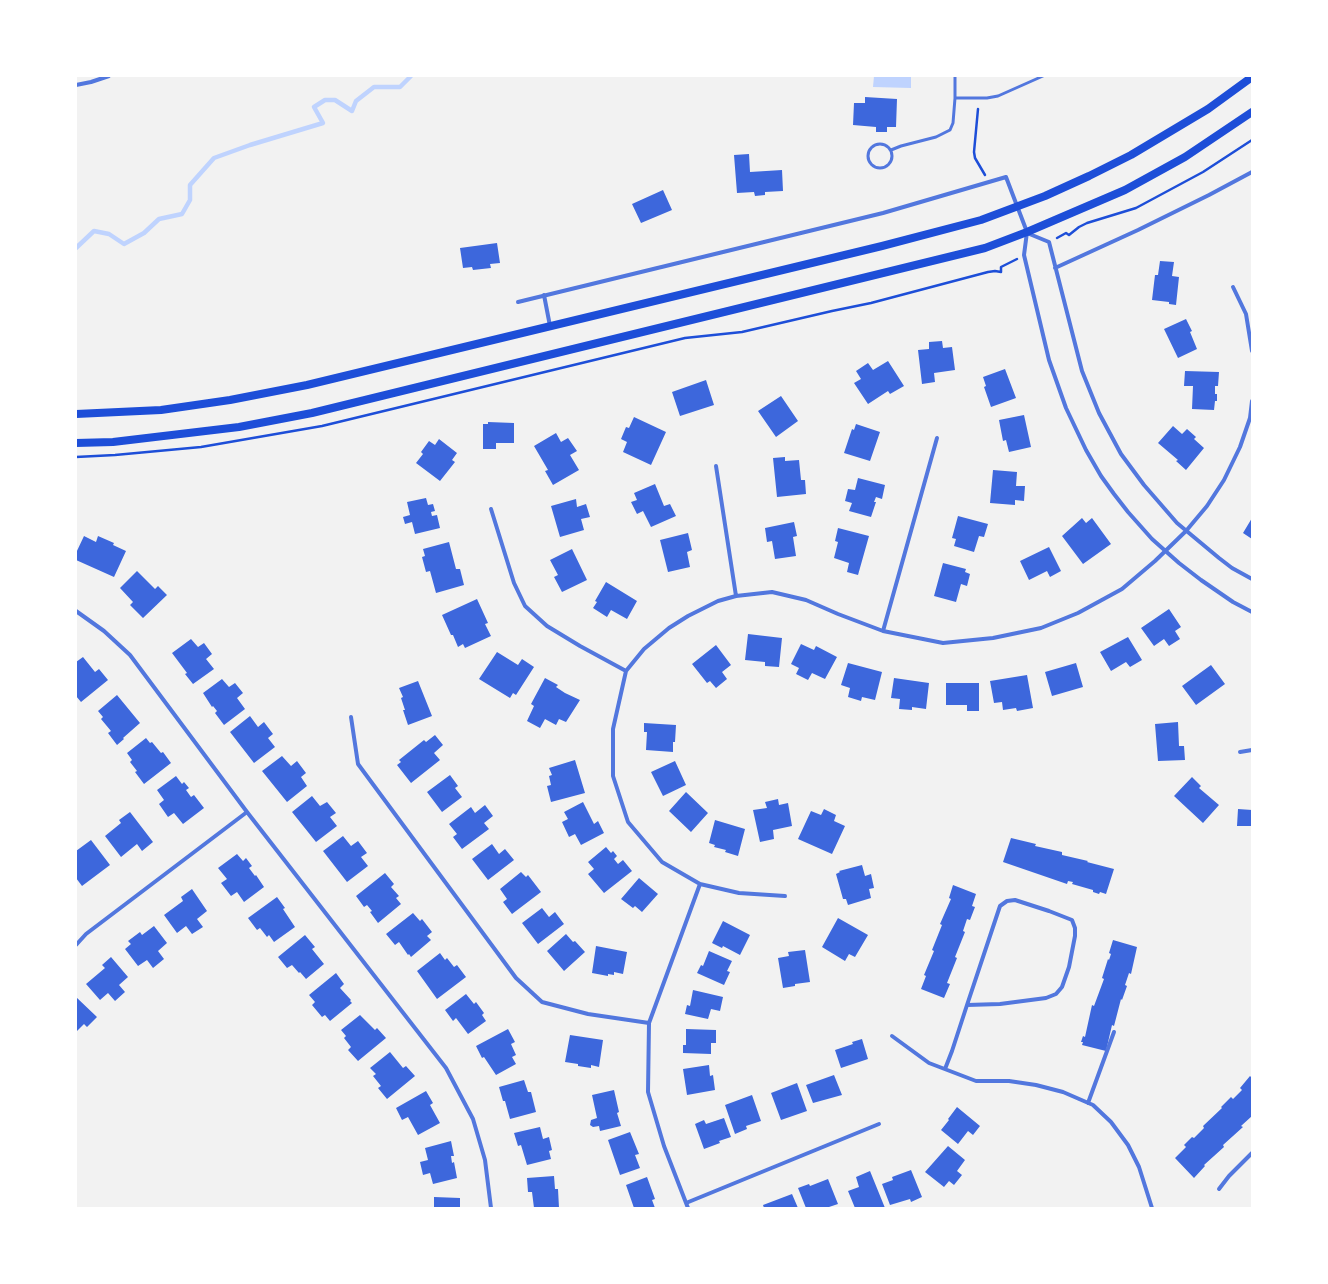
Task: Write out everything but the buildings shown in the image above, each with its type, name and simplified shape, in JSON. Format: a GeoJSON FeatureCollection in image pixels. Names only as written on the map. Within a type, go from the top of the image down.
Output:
{"type":"FeatureCollection","features":[{"type":"Feature","properties":{"kind":"main road"},"geometry":{"type":"LineString","coordinates":[[76,414],[161,410],[230,400],[307,385],[981,220],[1017,208],[1089,176],[1131,155],[1208,109],[1252,77]]}},
{"type":"Feature","properties":{"kind":"main road"},"geometry":{"type":"LineString","coordinates":[[76,443],[113,442],[239,427],[312,413],[985,248],[1027,232],[1125,190],[1185,157],[1252,112]]}},
{"type":"Feature","properties":{"kind":"street"},"geometry":{"type":"LineString","coordinates":[[90,76],[91,82]]}},
{"type":"Feature","properties":{"kind":"street"},"geometry":{"type":"LineString","coordinates":[[76,85],[109,76]]}},
{"type":"Feature","properties":{"kind":"street"},"geometry":{"type":"LineString","coordinates":[[1055,268],[1202,199],[1252,172]]}},
{"type":"Feature","properties":{"kind":"street"},"geometry":{"type":"LineString","coordinates":[[518,302],[883,214],[1006,177],[1027,232],[1024,256],[1049,360],[1066,408],[1086,450],[1101,476],[1128,512],[1152,539],[1206,584],[1252,612]]}},
{"type":"Feature","properties":{"kind":"street"},"geometry":{"type":"LineString","coordinates":[[1027,232],[1049,242],[1082,371],[1099,413],[1121,454],[1158,503],[1186,531],[1232,568],[1252,579]]}},
{"type":"Feature","properties":{"kind":"street"},"geometry":{"type":"LineString","coordinates":[[1233,287],[1246,314],[1252,351]]}},
{"type":"Feature","properties":{"kind":"street"},"geometry":{"type":"LineString","coordinates":[[544,296],[550,326]]}},
{"type":"Feature","properties":{"kind":"street"},"geometry":{"type":"LineString","coordinates":[[785,896],[739,893],[700,884],[662,862],[628,822],[613,776],[613,729],[626,671],[644,649],[669,628],[688,616],[712,604],[736,596],[772,592],[806,600],[883,631],[943,643],[993,638],[1041,628],[1078,613],[1122,589],[1166,551],[1186,531],[1207,506],[1224,480],[1240,447],[1250,418],[1252,401]]}},
{"type":"Feature","properties":{"kind":"street"},"geometry":{"type":"LineString","coordinates":[[883,631],[937,438]]}},
{"type":"Feature","properties":{"kind":"street"},"geometry":{"type":"LineString","coordinates":[[716,466],[736,596]]}},
{"type":"Feature","properties":{"kind":"street"},"geometry":{"type":"LineString","coordinates":[[491,509],[514,583],[525,606],[547,626],[626,671]]}},
{"type":"Feature","properties":{"kind":"street"},"geometry":{"type":"LineString","coordinates":[[76,611],[104,631],[130,655],[247,812],[446,1068],[473,1119],[485,1160],[491,1208]]}},
{"type":"Feature","properties":{"kind":"street"},"geometry":{"type":"LineString","coordinates":[[351,717],[358,764],[516,978],[542,1002],[588,1014],[649,1023]]}},
{"type":"Feature","properties":{"kind":"street"},"geometry":{"type":"LineString","coordinates":[[1240,752],[1252,750]]}},
{"type":"Feature","properties":{"kind":"street"},"geometry":{"type":"LineString","coordinates":[[76,945],[86,934],[247,812]]}},
{"type":"Feature","properties":{"kind":"street"},"geometry":{"type":"LineString","coordinates":[[688,1208],[664,1146],[648,1092],[649,1023],[700,884]]}},
{"type":"Feature","properties":{"kind":"street"},"geometry":{"type":"LineString","coordinates":[[945,1069],[1000,906],[1007,901],[1015,900],[1072,920],[1075,928],[1075,936],[1069,967],[1062,987],[1056,994],[1046,998],[1008,1003],[967,1005]]}},
{"type":"Feature","properties":{"kind":"street"},"geometry":{"type":"LineString","coordinates":[[1088,1103],[1114,1032]]}},
{"type":"Feature","properties":{"kind":"street"},"geometry":{"type":"LineString","coordinates":[[892,1036],[929,1063],[976,1081],[1009,1081],[1036,1085],[1063,1092],[1093,1105],[1111,1122],[1128,1145],[1139,1167],[1152,1208]]}},
{"type":"Feature","properties":{"kind":"street"},"geometry":{"type":"LineString","coordinates":[[686,1203],[880,1124]]}},
{"type":"Feature","properties":{"kind":"street"},"geometry":{"type":"LineString","coordinates":[[1219,1189],[1229,1176],[1252,1153]]}},
{"type":"Feature","properties":{"kind":"lane"},"geometry":{"type":"LineString","coordinates":[[891,150],[936,137],[950,130],[954,115],[956,76]]}},
{"type":"Feature","properties":{"kind":"lane"},"geometry":{"type":"LineString","coordinates":[[955,98],[987,98],[998,96],[1043,76]]}},
{"type":"Feature","properties":{"kind":"lane"},"geometry":{"type":"LineString","coordinates":[[881,144],[891,150],[891,162],[885,167],[877,168],[870,162],[869,151],[874,146],[881,144]]}},
{"type":"Feature","properties":{"kind":"path"},"geometry":{"type":"LineString","coordinates":[[978,109],[974,154],[990,182]]}},
{"type":"Feature","properties":{"kind":"path"},"geometry":{"type":"LineString","coordinates":[[1066,233],[1069,235],[1087,223],[1136,208],[1203,172],[1252,140]]}},
{"type":"Feature","properties":{"kind":"path"},"geometry":{"type":"LineString","coordinates":[[76,457],[201,447],[299,430],[685,338],[735,333],[862,305],[996,270],[1001,272],[1001,267]]}},
{"type":"Feature","properties":{"kind":"water"},"geometry":{"type":"Polygon","coordinates":[[[874,76],[911,76],[911,88],[873,87],[874,76]]]}},
{"type":"Feature","properties":{"kind":"waterway"},"geometry":{"type":"LineString","coordinates":[[76,248],[94,231],[109,234],[124,244],[144,233],[159,219],[182,214],[190,200],[190,185],[214,158],[250,145],[323,123],[314,107],[325,100],[335,100],[352,111],[356,101],[374,87],[400,87],[411,76]]}}]}
